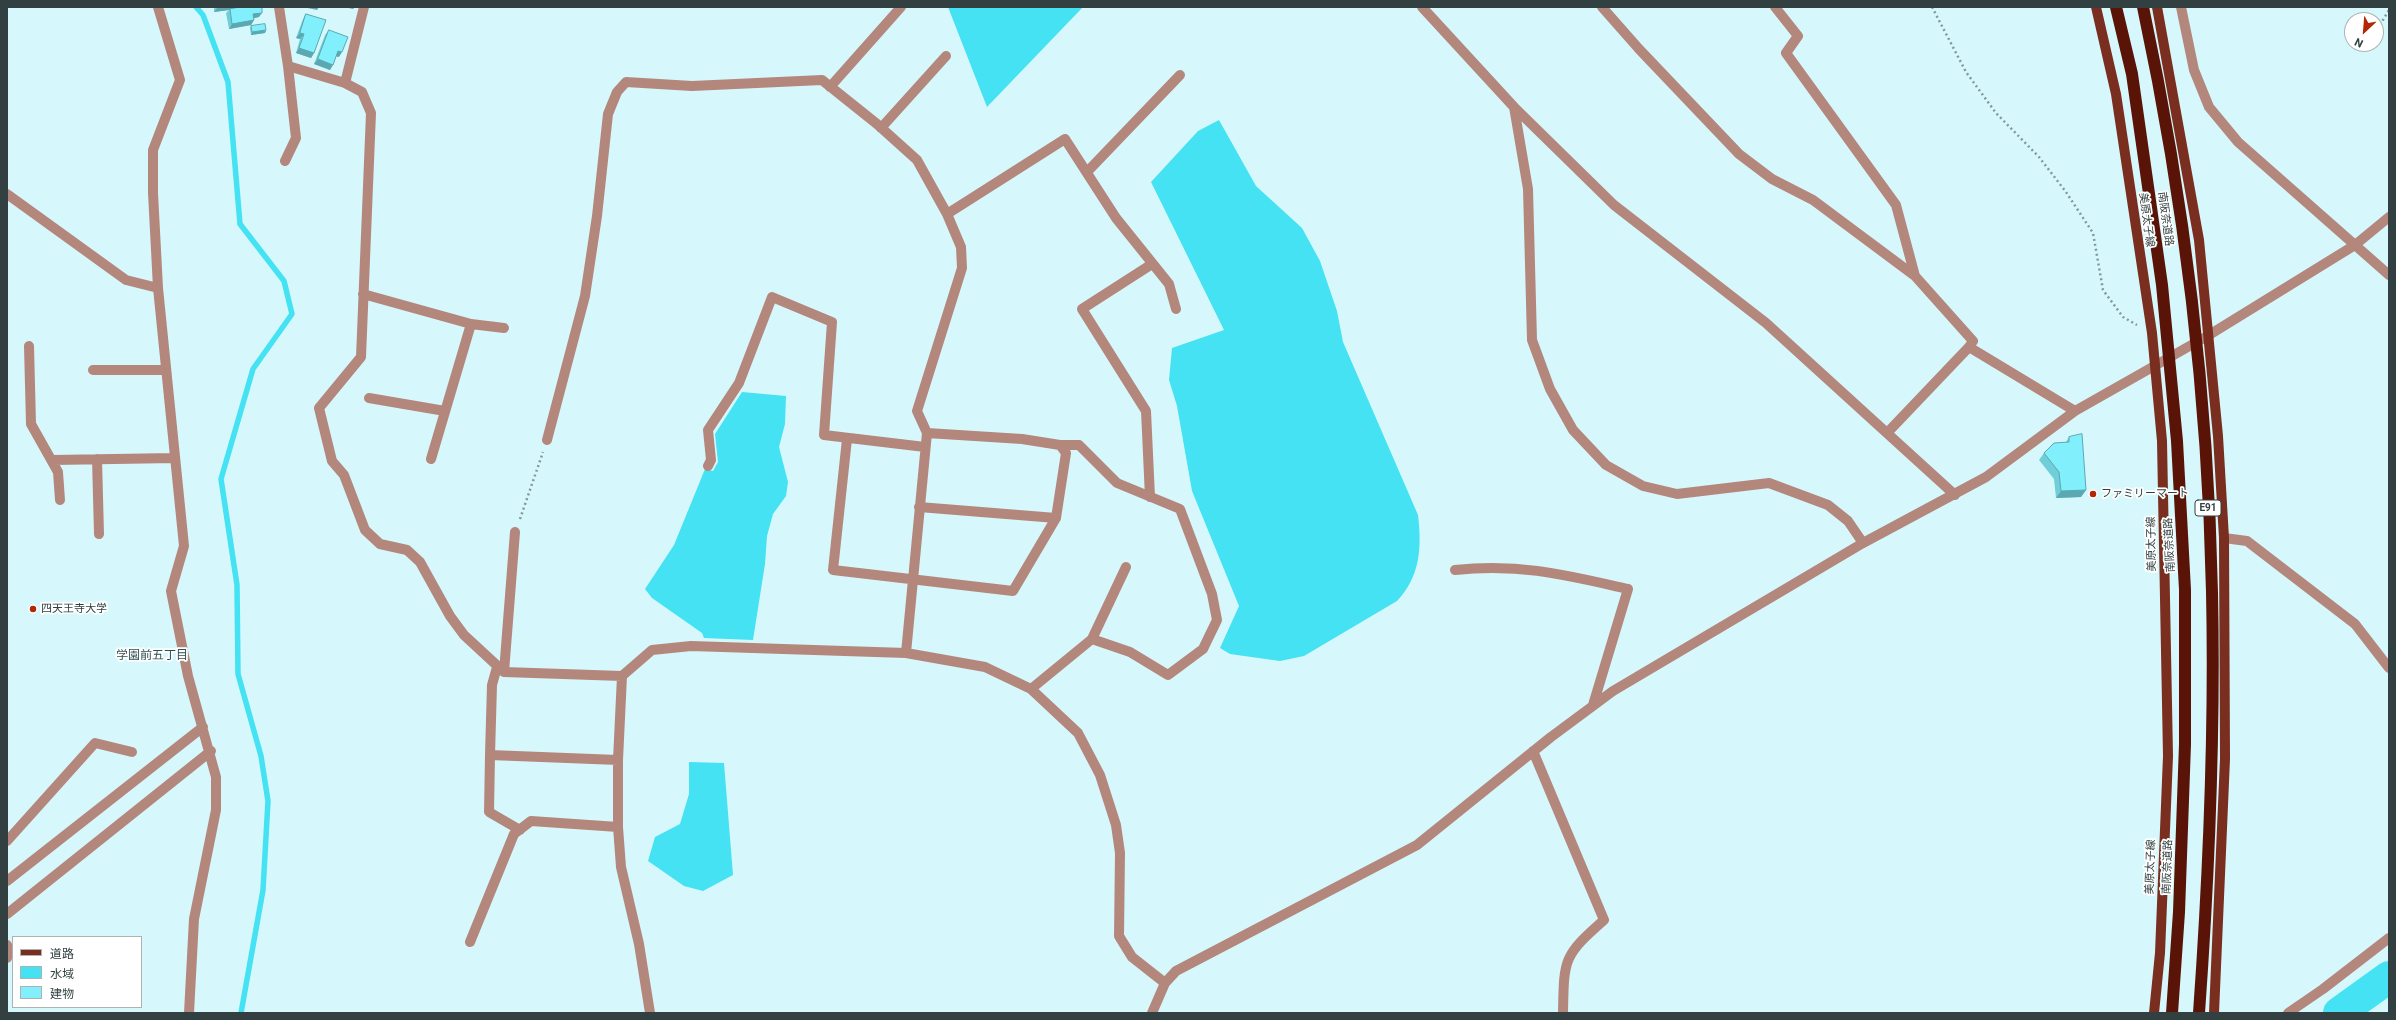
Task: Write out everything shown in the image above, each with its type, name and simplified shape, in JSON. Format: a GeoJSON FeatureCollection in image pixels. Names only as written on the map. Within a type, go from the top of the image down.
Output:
{"type":"FeatureCollection","features":[{"type":"Feature","properties":{"kind":"highway","name":"南阪奈道路"},"geometry":{"type":"LineString","coordinates":[[2116,7],[2132,74],[2162,285],[2177,441],[2184,574],[2185,744],[2179,912],[2172,1013]]}},
{"type":"Feature","properties":{"kind":"highway","name":"南阪奈道路"},"geometry":{"type":"LineString","coordinates":[[2143,7],[2156,68],[2188,284],[2204,439],[2212,591],[2212,746],[2205,920],[2199,1013]]}},
{"type":"Feature","properties":{"kind":"main road","name":"美原太子線"},"geometry":{"type":"LineString","coordinates":[[2096,7],[2116,94],[2152,333],[2162,441],[2168,756],[2160,953],[2154,1013]]}},
{"type":"Feature","properties":{"kind":"main road"},"geometry":{"type":"LineString","coordinates":[[2157,7],[2199,240],[2209,335],[2224,538],[2225,759],[2214,1013]]}},
{"type":"Feature","properties":{"kind":"street"},"geometry":{"type":"LineString","coordinates":[[158,7],[180,80],[153,150],[153,193],[158,288],[184,546],[171,592],[188,676],[211,751],[216,777],[216,810],[194,919],[189,1013]]}},
{"type":"Feature","properties":{"kind":"street"},"geometry":{"type":"LineString","coordinates":[[280,7],[296,138],[285,161]]}},
{"type":"Feature","properties":{"kind":"street"},"geometry":{"type":"LineString","coordinates":[[345,83],[364,7]]}},
{"type":"Feature","properties":{"kind":"street"},"geometry":{"type":"LineString","coordinates":[[830,87],[901,7]]}},
{"type":"Feature","properties":{"kind":"street"},"geometry":{"type":"LineString","coordinates":[[1422,7],[1514,107],[1614,206],[1766,323],[1888,432],[1955,495]]}},
{"type":"Feature","properties":{"kind":"street"},"geometry":{"type":"LineString","coordinates":[[1602,7],[1639,49],[1739,154],[1772,179],[1813,200],[1915,276],[1973,341],[1888,432]]}},
{"type":"Feature","properties":{"kind":"street"},"geometry":{"type":"LineString","coordinates":[[1775,7],[1798,36],[1786,53],[1896,205],[1915,276]]}},
{"type":"Feature","properties":{"kind":"street"},"geometry":{"type":"LineString","coordinates":[[2181,7],[2194,70],[2209,107],[2238,142],[2389,275]]}},
{"type":"Feature","properties":{"kind":"street"},"geometry":{"type":"LineString","coordinates":[[881,128],[946,56]]}},
{"type":"Feature","properties":{"kind":"street"},"geometry":{"type":"LineString","coordinates":[[288,66],[345,83],[362,92],[371,113],[361,357],[319,408],[332,461],[344,475],[365,530],[380,544],[407,550],[420,562],[450,616],[464,635],[500,669],[622,676],[652,650],[691,646],[906,653],[986,667],[1031,689],[1078,733],[1100,775],[1116,825],[1120,852],[1119,936],[1132,957],[1165,983]]}},
{"type":"Feature","properties":{"kind":"street"},"geometry":{"type":"LineString","coordinates":[[1087,172],[1180,75]]}},
{"type":"Feature","properties":{"kind":"street"},"geometry":{"type":"LineString","coordinates":[[547,440],[585,296],[597,216],[608,114],[617,92],[626,82],[692,86],[822,80],[881,128],[917,160],[948,214],[961,246],[962,268],[917,411],[927,433],[906,653]]}},
{"type":"Feature","properties":{"kind":"street"},"geometry":{"type":"LineString","coordinates":[[1514,107],[1528,188],[1532,340],[1550,389],[1573,430],[1606,465],[1643,486],[1677,494],[1769,483],[1828,505],[1848,521],[1864,542]]}},
{"type":"Feature","properties":{"kind":"street"},"geometry":{"type":"LineString","coordinates":[[948,214],[1065,139],[1116,218],[1169,284],[1176,309]]}},
{"type":"Feature","properties":{"kind":"street"},"geometry":{"type":"LineString","coordinates":[[7,194],[126,280],[158,288]]}},
{"type":"Feature","properties":{"kind":"street"},"geometry":{"type":"LineString","coordinates":[[1152,1013],[1165,983],[1176,971],[1417,844],[1533,751],[1613,691],[1864,542],[1955,495],[1986,477],[2075,412],[2209,335],[2355,246],[2389,217]]}},
{"type":"Feature","properties":{"kind":"street"},"geometry":{"type":"LineString","coordinates":[[1150,497],[1146,411],[1082,309],[1152,264]]}},
{"type":"Feature","properties":{"kind":"street"},"geometry":{"type":"LineString","coordinates":[[363,294],[471,324],[504,328]]}},
{"type":"Feature","properties":{"kind":"street"},"geometry":{"type":"LineString","coordinates":[[708,466],[711,460],[708,430],[739,383],[772,297],[832,322],[824,435],[847,439],[925,447]]}},
{"type":"Feature","properties":{"kind":"street"},"geometry":{"type":"LineString","coordinates":[[431,459],[471,324]]}},
{"type":"Feature","properties":{"kind":"street"},"geometry":{"type":"LineString","coordinates":[[29,346],[31,424],[58,472],[60,500]]}},
{"type":"Feature","properties":{"kind":"street"},"geometry":{"type":"LineString","coordinates":[[1969,347],[2075,412]]}},
{"type":"Feature","properties":{"kind":"street"},"geometry":{"type":"LineString","coordinates":[[92,370],[166,370]]}},
{"type":"Feature","properties":{"kind":"street"},"geometry":{"type":"LineString","coordinates":[[369,398],[445,411]]}},
{"type":"Feature","properties":{"kind":"street"},"geometry":{"type":"LineString","coordinates":[[927,433],[1022,439],[1060,445],[1079,446],[1117,483],[1180,509],[1212,594],[1217,620],[1202,649],[1168,675],[1130,652],[1092,639]]}},
{"type":"Feature","properties":{"kind":"street"},"geometry":{"type":"LineString","coordinates":[[847,439],[833,570],[1013,591],[1056,518],[1066,453],[1060,445]]}},
{"type":"Feature","properties":{"kind":"street"},"geometry":{"type":"LineString","coordinates":[[52,460],[175,458]]}},
{"type":"Feature","properties":{"kind":"street"},"geometry":{"type":"LineString","coordinates":[[97,459],[99,534]]}},
{"type":"Feature","properties":{"kind":"street"},"geometry":{"type":"LineString","coordinates":[[919,507],[1056,518]]}},
{"type":"Feature","properties":{"kind":"street"},"geometry":{"type":"LineString","coordinates":[[515,532],[500,669],[492,685],[489,812],[520,830]]}},
{"type":"Feature","properties":{"kind":"street"},"geometry":{"type":"LineString","coordinates":[[2224,538],[2247,541],[2354,624],[2389,668]]}},
{"type":"Feature","properties":{"kind":"street"},"geometry":{"type":"LineString","coordinates":[[1455,570],[1488,566],[1544,570],[1628,589],[1593,705]]}},
{"type":"Feature","properties":{"kind":"street"},"geometry":{"type":"LineString","coordinates":[[1031,689],[1092,639],[1126,567]]}},
{"type":"Feature","properties":{"kind":"street"},"geometry":{"type":"LineString","coordinates":[[622,676],[618,760],[618,827],[621,867],[639,944],[650,1013]]}},
{"type":"Feature","properties":{"kind":"street"},"geometry":{"type":"LineString","coordinates":[[7,881],[203,727]]}},
{"type":"Feature","properties":{"kind":"street"},"geometry":{"type":"LineString","coordinates":[[7,841],[95,743],[132,752]]}},
{"type":"Feature","properties":{"kind":"street"},"geometry":{"type":"LineString","coordinates":[[7,914],[211,751]]}},
{"type":"Feature","properties":{"kind":"street"},"geometry":{"type":"LineString","coordinates":[[1533,751],[1604,920],[1576,944],[1567,960],[1563,980],[1563,1013]]}},
{"type":"Feature","properties":{"kind":"street"},"geometry":{"type":"LineString","coordinates":[[490,755],[618,760]]}},
{"type":"Feature","properties":{"kind":"street"},"geometry":{"type":"LineString","coordinates":[[470,942],[514,834],[531,821],[618,827]]}},
{"type":"Feature","properties":{"kind":"street"},"geometry":{"type":"LineString","coordinates":[[2288,1013],[2323,989],[2389,938]]}},
{"type":"Feature","properties":{"kind":"street"},"geometry":{"type":"LineString","coordinates":[[7,945],[7,958]]}},
{"type":"Feature","properties":{"kind":"path"},"geometry":{"type":"LineString","coordinates":[[1932,7],[1966,72],[1996,113],[2039,157],[2066,192],[2093,233],[2104,290],[2123,317],[2152,333]]}},
{"type":"Feature","properties":{"kind":"path"},"geometry":{"type":"LineString","coordinates":[[515,532],[547,440]]}},
{"type":"Feature","properties":{"kind":"water"},"geometry":{"type":"Polygon","coordinates":[[[948,7],[1083,7],[987,107],[948,7]]]}},
{"type":"Feature","properties":{"kind":"water"},"geometry":{"type":"Polygon","coordinates":[[[1219,120],[1256,186],[1302,228],[1320,261],[1337,311],[1343,342],[1418,515],[1420,539],[1418,561],[1411,582],[1397,601],[1304,656],[1280,661],[1230,654],[1220,648],[1239,606],[1192,491],[1177,406],[1169,380],[1172,348],[1224,330],[1151,182],[1198,131],[1219,120]]]}},
{"type":"Feature","properties":{"kind":"water"},"geometry":{"type":"Polygon","coordinates":[[[742,392],[786,396],[785,424],[779,447],[788,482],[786,496],[773,514],[767,536],[765,564],[753,640],[704,638],[702,633],[652,598],[645,589],[674,545],[705,469],[713,471],[718,462],[715,434],[742,392]]]}},
{"type":"Feature","properties":{"kind":"water"},"geometry":{"type":"Polygon","coordinates":[[[689,762],[724,763],[733,875],[703,891],[684,886],[648,861],[655,837],[680,824],[689,794],[689,762]]]}},
{"type":"Feature","properties":{"kind":"building"},"geometry":{"type":"Polygon","coordinates":[[[241,7],[262,7],[262,13],[253,14],[254,20],[232,24],[230,9],[241,7]]]}},
{"type":"Feature","properties":{"kind":"building"},"geometry":{"type":"Polygon","coordinates":[[[306,14],[326,20],[314,53],[299,48],[304,34],[300,33],[306,14]]]}},
{"type":"Feature","properties":{"kind":"building"},"geometry":{"type":"Polygon","coordinates":[[[265,24],[266,30],[252,32],[251,26],[265,24]]]}},
{"type":"Feature","properties":{"kind":"building"},"geometry":{"type":"Polygon","coordinates":[[[329,30],[348,37],[342,52],[338,51],[333,65],[318,59],[329,30]]]}},
{"type":"Feature","properties":{"kind":"building"},"geometry":{"type":"Polygon","coordinates":[[[2082,434],[2086,490],[2061,491],[2059,472],[2044,453],[2054,443],[2069,442],[2069,437],[2082,434]]]}},
{"type":"Feature","properties":{"kind":"waterway"},"geometry":{"type":"LineString","coordinates":[[196,7],[203,15],[228,82],[240,224],[284,281],[292,314],[253,369],[221,479],[237,585],[238,674],[261,756],[268,801],[263,890],[241,1013]]}},
{"type":"Feature","properties":{"kind":"waterway"},"geometry":{"type":"LineString","coordinates":[[2339,1013],[2389,977]]}},
{"type":"Feature","properties":{"kind":"place","name":"ファミリーマート"},"geometry":{"type":"Point","coordinates":[2093,494]}},
{"type":"Feature","properties":{"kind":"place","name":"四天王寺大学"},"geometry":{"type":"Point","coordinates":[33,609]}},
{"type":"Feature","properties":{"kind":"district","name":"学園前五丁目"},"geometry":{"type":"Point","coordinates":[152,656]}}]}
